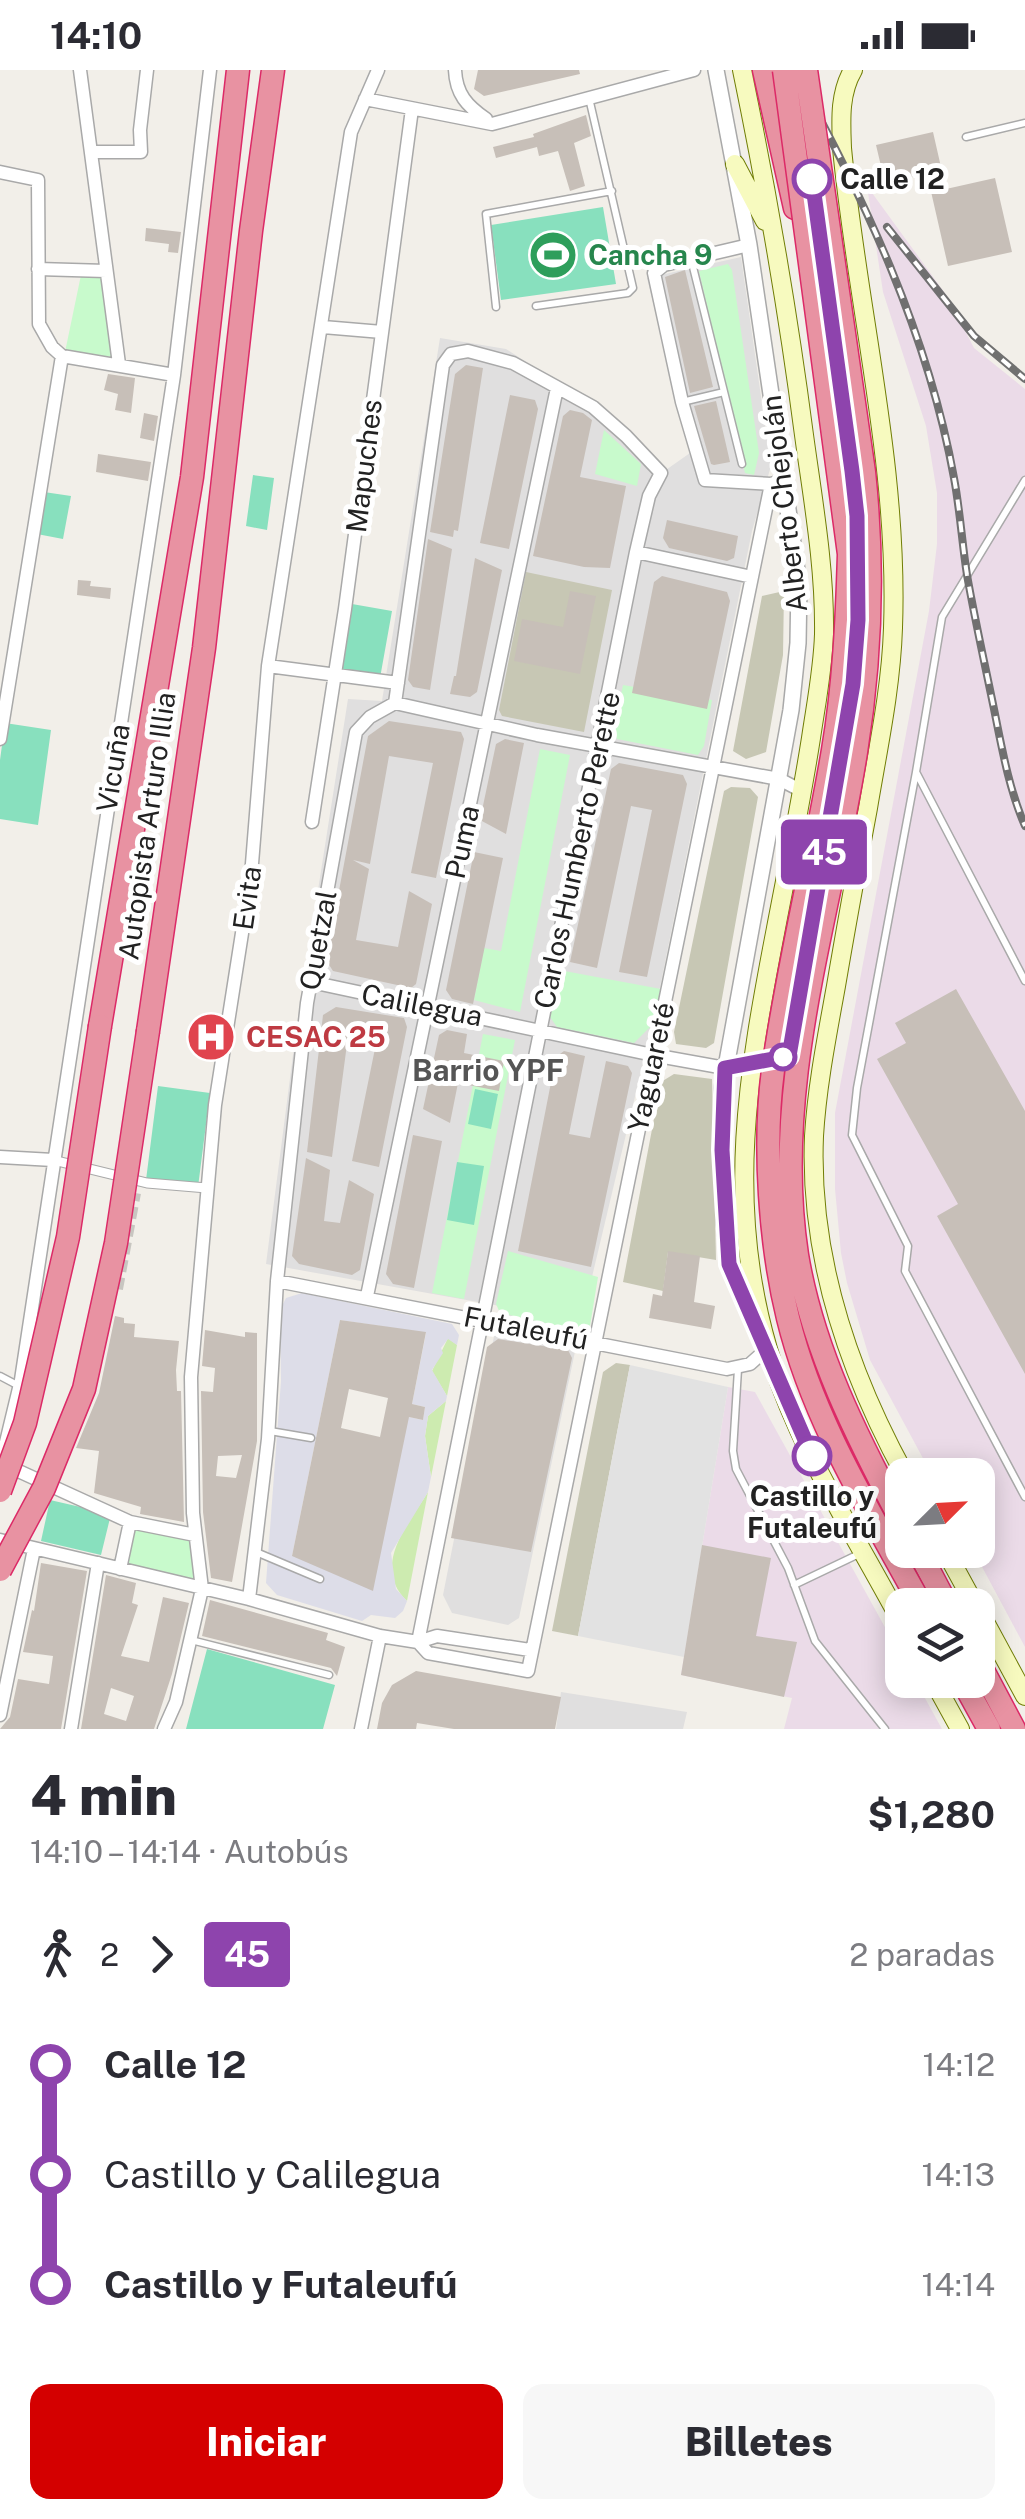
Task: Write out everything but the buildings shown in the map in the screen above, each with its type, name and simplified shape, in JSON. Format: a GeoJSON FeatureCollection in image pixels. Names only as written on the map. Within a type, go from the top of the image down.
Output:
{"type":"FeatureCollection","features":[{"type":"Feature","properties":{"kind":"highway","name":"Autopista Arturo Illia"},"geometry":{"type":"LineString","coordinates":[[0,1490],[24,1423],[68,1237],[192,477],[238,70]]}},
{"type":"Feature","properties":{"kind":"highway","name":"Autopista Arturo Illia"},"geometry":{"type":"LineString","coordinates":[[0,1570],[51,1473],[84,1389],[116,1243],[206,632],[251,231],[274,70]]}},
{"type":"Feature","properties":{"kind":"highway"},"geometry":{"type":"LineString","coordinates":[[764,70],[816,292]]}},
{"type":"Feature","properties":{"kind":"highway"},"geometry":{"type":"LineString","coordinates":[[784,70],[849,554],[848,620],[833,748],[773,1072],[774,1251],[788,1322],[809,1384],[837,1450],[913,1588]]}},
{"type":"Feature","properties":{"kind":"highway"},"geometry":{"type":"LineString","coordinates":[[808,70],[866,487],[870,623],[856,754],[796,1071],[792,1198],[797,1252],[810,1317],[859,1441],[885,1490]]}},
{"type":"Feature","properties":{"kind":"highway"},"geometry":{"type":"LineString","coordinates":[[995,1693],[1014,1729]]}},
{"type":"Feature","properties":{"kind":"highway"},"geometry":{"type":"LineString","coordinates":[[972,1698],[989,1729]]}},
{"type":"Feature","properties":{"kind":"main road"},"geometry":{"type":"LineString","coordinates":[[742,70],[775,240],[800,402],[820,550],[824,638],[744,1150],[744,1227],[768,1348],[813,1457],[885,1591]]}},
{"type":"Feature","properties":{"kind":"main road"},"geometry":{"type":"LineString","coordinates":[[853,70],[841,108],[843,156],[887,474],[895,578],[885,711],[822,1063],[814,1137],[815,1185],[821,1244],[839,1326],[869,1407],[895,1458]]}},
{"type":"Feature","properties":{"kind":"main road"},"geometry":{"type":"LineString","coordinates":[[735,164],[775,240]]}},
{"type":"Feature","properties":{"kind":"main road"},"geometry":{"type":"LineString","coordinates":[[800,402],[809,419],[820,422]]}},
{"type":"Feature","properties":{"kind":"main road"},"geometry":{"type":"LineString","coordinates":[[995,1642],[1025,1696]]}},
{"type":"Feature","properties":{"kind":"main road"},"geometry":{"type":"LineString","coordinates":[[943,1698],[960,1729]]}},
{"type":"Feature","properties":{"kind":"street"},"geometry":{"type":"LineString","coordinates":[[80,70],[118,364]]}},
{"type":"Feature","properties":{"kind":"street"},"geometry":{"type":"LineString","coordinates":[[91,152],[142,152],[140,130],[147,70]]}},
{"type":"Feature","properties":{"kind":"street","name":"Vicuña"},"geometry":{"type":"LineString","coordinates":[[0,1463],[19,1386],[174,375],[210,70]]}},
{"type":"Feature","properties":{"kind":"street","name":"Evita"},"geometry":{"type":"LineString","coordinates":[[164,1729],[176,1702],[202,1590],[195,1535],[191,1377],[215,1104],[251,876],[268,666],[351,132],[378,70]]}},
{"type":"Feature","properties":{"kind":"street"},"geometry":{"type":"LineString","coordinates":[[455,70],[457,89],[468,106],[492,124]]}},
{"type":"Feature","properties":{"kind":"street"},"geometry":{"type":"LineString","coordinates":[[365,99],[492,124],[694,70]]}},
{"type":"Feature","properties":{"kind":"street","name":"Alberto Chejolán"},"geometry":{"type":"LineString","coordinates":[[716,70],[749,244],[777,482],[798,584],[792,710],[725,1068],[722,1150],[729,1264],[768,1348]]}},
{"type":"Feature","properties":{"kind":"street","name":"Mapuches"},"geometry":{"type":"LineString","coordinates":[[312,822],[412,109]]}},
{"type":"Feature","properties":{"kind":"street"},"geometry":{"type":"LineString","coordinates":[[0,172],[38,180],[39,324],[52,347],[62,356],[174,375]]}},
{"type":"Feature","properties":{"kind":"street"},"geometry":{"type":"LineString","coordinates":[[749,244],[658,267],[654,272],[682,402],[705,480],[777,482]]}},
{"type":"Feature","properties":{"kind":"street"},"geometry":{"type":"LineString","coordinates":[[38,269],[106,271]]}},
{"type":"Feature","properties":{"kind":"street"},"geometry":{"type":"LineString","coordinates":[[323,326],[382,332]]}},
{"type":"Feature","properties":{"kind":"street"},"geometry":{"type":"LineString","coordinates":[[558,388],[513,363],[468,351],[451,354],[443,365],[395,703],[779,779],[802,791]]}},
{"type":"Feature","properties":{"kind":"street"},"geometry":{"type":"LineString","coordinates":[[0,740],[62,356]]}},
{"type":"Feature","properties":{"kind":"street","name":"Carlos Humberto Perette"},"geometry":{"type":"LineString","coordinates":[[418,1642],[636,552],[648,496],[661,473],[602,414],[558,388]]}},
{"type":"Feature","properties":{"kind":"street","name":"Puma"},"geometry":{"type":"LineString","coordinates":[[367,1296],[558,388]]}},
{"type":"Feature","properties":{"kind":"street","name":"Yaguareté"},"geometry":{"type":"LineString","coordinates":[[530,1650],[597,1342],[752,578],[777,482]]}},
{"type":"Feature","properties":{"kind":"street"},"geometry":{"type":"LineString","coordinates":[[636,552],[752,578]]}},
{"type":"Feature","properties":{"kind":"street"},"geometry":{"type":"LineString","coordinates":[[268,666],[398,683]]}},
{"type":"Feature","properties":{"kind":"street","name":"Quetzal"},"geometry":{"type":"LineString","coordinates":[[249,1599],[269,1431],[277,1281],[311,982],[356,732],[370,717],[395,703]]}},
{"type":"Feature","properties":{"kind":"street","name":"Calilegua"},"geometry":{"type":"LineString","coordinates":[[311,982],[653,1055],[725,1068],[759,1063]]}},
{"type":"Feature","properties":{"kind":"street"},"geometry":{"type":"LineString","coordinates":[[0,1156],[53,1160],[147,1183],[207,1188]]}},
{"type":"Feature","properties":{"kind":"street","name":"Futaleufú"},"geometry":{"type":"LineString","coordinates":[[277,1281],[738,1369]]}},
{"type":"Feature","properties":{"kind":"street"},"geometry":{"type":"LineString","coordinates":[[738,1369],[768,1348]]}},
{"type":"Feature","properties":{"kind":"street"},"geometry":{"type":"LineString","coordinates":[[0,1463],[130,1522],[195,1535]]}},
{"type":"Feature","properties":{"kind":"street"},"geometry":{"type":"LineString","coordinates":[[120,1568],[130,1522]]}},
{"type":"Feature","properties":{"kind":"street"},"geometry":{"type":"LineString","coordinates":[[0,1540],[249,1599],[380,1636],[418,1642],[437,1636],[530,1650],[528,1671],[428,1653],[418,1642]]}},
{"type":"Feature","properties":{"kind":"street"},"geometry":{"type":"LineString","coordinates":[[0,1714],[34,1550]]}},
{"type":"Feature","properties":{"kind":"street"},"geometry":{"type":"LineString","coordinates":[[71,1729],[98,1562]]}},
{"type":"Feature","properties":{"kind":"street"},"geometry":{"type":"LineString","coordinates":[[361,1729],[380,1636]]}},
{"type":"Feature","properties":{"kind":"lane"},"geometry":{"type":"LineString","coordinates":[[536,306],[628,293],[633,288],[589,97]]}},
{"type":"Feature","properties":{"kind":"lane"},"geometry":{"type":"LineString","coordinates":[[966,137],[1025,123]]}},
{"type":"Feature","properties":{"kind":"lane"},"geometry":{"type":"LineString","coordinates":[[496,307],[486,214],[612,192]]}},
{"type":"Feature","properties":{"kind":"lane"},"geometry":{"type":"LineString","coordinates":[[691,259],[742,464]]}},
{"type":"Feature","properties":{"kind":"lane"},"geometry":{"type":"LineString","coordinates":[[682,402],[724,392]]}},
{"type":"Feature","properties":{"kind":"lane"},"geometry":{"type":"LineString","coordinates":[[1025,480],[942,616],[857,1088],[852,1135],[908,1246],[905,1272],[1025,1497]]}},
{"type":"Feature","properties":{"kind":"lane"},"geometry":{"type":"LineString","coordinates":[[916,772],[1025,981]]}},
{"type":"Feature","properties":{"kind":"lane"},"geometry":{"type":"LineString","coordinates":[[738,1369],[736,1469],[794,1585],[815,1642],[885,1729]]}},
{"type":"Feature","properties":{"kind":"lane"},"geometry":{"type":"LineString","coordinates":[[0,1376],[19,1386]]}},
{"type":"Feature","properties":{"kind":"lane"},"geometry":{"type":"LineString","coordinates":[[269,1431],[311,1438]]}},
{"type":"Feature","properties":{"kind":"lane"},"geometry":{"type":"LineString","coordinates":[[255,1552],[320,1579]]}},
{"type":"Feature","properties":{"kind":"lane"},"geometry":{"type":"LineString","coordinates":[[794,1585],[864,1552]]}},
{"type":"Feature","properties":{"kind":"lane"},"geometry":{"type":"LineString","coordinates":[[191,1640],[329,1675]]}},
{"type":"Feature","properties":{"kind":"shaded area"},"geometry":{"type":"Polygon","coordinates":[[[867,186],[947,296],[974,348],[1025,389],[1025,1647],[983,1568],[995,1568],[995,1458],[923,1458],[870,1360],[841,1253],[835,1189],[835,1113],[929,611],[937,544],[937,493],[926,426],[883,292],[867,186]]]}},
{"type":"Feature","properties":{"kind":"shaded area"},"geometry":{"type":"Polygon","coordinates":[[[741,257],[771,466],[752,531],[654,1017],[581,1323],[519,1618],[508,1625],[452,1613],[443,1595],[500,1306],[266,1264],[297,1024],[348,699],[382,701],[440,338],[506,349],[609,415],[663,472],[690,453],[647,278],[741,257]]]}},
{"type":"Feature","properties":{"kind":"shaded area"},"geometry":{"type":"Polygon","coordinates":[[[526,572],[612,590],[584,732],[502,716],[499,710],[526,572]]]}},
{"type":"Feature","properties":{"kind":"shaded area"},"geometry":{"type":"Polygon","coordinates":[[[784,591],[783,655],[766,752],[746,759],[733,751],[762,596],[784,591]]]}},
{"type":"Feature","properties":{"kind":"shaded area"},"geometry":{"type":"Polygon","coordinates":[[[731,787],[750,788],[758,797],[714,1043],[706,1048],[676,1044],[674,1032],[724,791],[731,787]]]}},
{"type":"Feature","properties":{"kind":"shaded area"},"geometry":{"type":"Polygon","coordinates":[[[674,1074],[712,1079],[716,1260],[668,1252],[663,1291],[623,1282],[661,1082],[674,1074]]]}},
{"type":"Feature","properties":{"kind":"shaded area"},"geometry":{"type":"Polygon","coordinates":[[[302,1293],[452,1324],[459,1335],[457,1345],[448,1339],[441,1348],[443,1353],[432,1370],[447,1396],[428,1416],[428,1492],[391,1553],[396,1589],[407,1601],[395,1618],[371,1615],[362,1621],[277,1595],[266,1583],[281,1381],[280,1310],[286,1298],[302,1293]],[[340,1320],[292,1556],[409,1417],[423,1420],[425,1407],[412,1404],[426,1333],[340,1320]]]}},
{"type":"Feature","properties":{"kind":"shaded area"},"geometry":{"type":"Polygon","coordinates":[[[616,1363],[630,1365],[578,1636],[552,1631],[603,1372],[616,1363]]]}},
{"type":"Feature","properties":{"kind":"shaded area"},"geometry":{"type":"Polygon","coordinates":[[[630,1365],[728,1387],[684,1657],[578,1636],[630,1365]]]}},
{"type":"Feature","properties":{"kind":"shaded area"},"geometry":{"type":"Polygon","coordinates":[[[728,1387],[755,1392],[885,1627],[885,1698],[925,1698],[942,1729],[784,1729],[792,1698],[681,1675],[728,1387]]]}},
{"type":"Feature","properties":{"kind":"shaded area"},"geometry":{"type":"Polygon","coordinates":[[[561,1692],[687,1712],[683,1729],[556,1729],[561,1692]]]}},
{"type":"Feature","properties":{"kind":"green space","name":"Cancha 9"},"geometry":{"type":"Polygon","coordinates":[[[603,207],[616,284],[501,300],[491,225],[603,207]]]}},
{"type":"Feature","properties":{"kind":"green space"},"geometry":{"type":"Polygon","coordinates":[[[728,264],[759,453],[754,475],[745,473],[699,271],[728,264]]]}},
{"type":"Feature","properties":{"kind":"green space"},"geometry":{"type":"Polygon","coordinates":[[[81,275],[103,275],[113,357],[65,352],[81,275]]]}},
{"type":"Feature","properties":{"kind":"green space"},"geometry":{"type":"Polygon","coordinates":[[[604,430],[641,464],[637,486],[595,474],[604,430]]]}},
{"type":"Feature","properties":{"kind":"green space"},"geometry":{"type":"Polygon","coordinates":[[[253,475],[274,478],[267,530],[246,526],[253,475]]]}},
{"type":"Feature","properties":{"kind":"green space"},"geometry":{"type":"Polygon","coordinates":[[[44,492],[71,496],[63,539],[37,534],[44,492]]]}},
{"type":"Feature","properties":{"kind":"green space"},"geometry":{"type":"Polygon","coordinates":[[[352,604],[392,611],[380,678],[341,671],[352,604]]]}},
{"type":"Feature","properties":{"kind":"green space"},"geometry":{"type":"Polygon","coordinates":[[[623,685],[712,700],[704,746],[698,755],[617,739],[613,732],[623,685]]]}},
{"type":"Feature","properties":{"kind":"green space"},"geometry":{"type":"Polygon","coordinates":[[[5,723],[51,730],[38,825],[0,819],[0,760],[5,723]]]}},
{"type":"Feature","properties":{"kind":"green space"},"geometry":{"type":"Polygon","coordinates":[[[540,749],[570,755],[520,1012],[474,1000],[484,948],[501,951],[540,749]]]}},
{"type":"Feature","properties":{"kind":"green space"},"geometry":{"type":"Polygon","coordinates":[[[559,970],[661,989],[654,1023],[634,1043],[557,1027],[550,1017],[559,970]]]}},
{"type":"Feature","properties":{"kind":"green space"},"geometry":{"type":"Polygon","coordinates":[[[483,1034],[515,1040],[464,1299],[432,1293],[483,1034]]]}},
{"type":"Feature","properties":{"kind":"green space"},"geometry":{"type":"Polygon","coordinates":[[[158,1086],[210,1093],[198,1187],[146,1180],[158,1086]]]}},
{"type":"Feature","properties":{"kind":"green space"},"geometry":{"type":"Polygon","coordinates":[[[475,1089],[498,1094],[491,1129],[468,1124],[475,1089]]]}},
{"type":"Feature","properties":{"kind":"green space"},"geometry":{"type":"Polygon","coordinates":[[[457,1162],[484,1166],[474,1225],[447,1220],[457,1162]]]}},
{"type":"Feature","properties":{"kind":"green space"},"geometry":{"type":"Polygon","coordinates":[[[508,1251],[598,1277],[590,1326],[582,1331],[500,1313],[496,1304],[508,1251]]]}},
{"type":"Feature","properties":{"kind":"green space"},"geometry":{"type":"Polygon","coordinates":[[[448,1338],[457,1345],[447,1396],[432,1371],[448,1338]]]}},
{"type":"Feature","properties":{"kind":"green space"},"geometry":{"type":"Polygon","coordinates":[[[446,1401],[431,1477],[425,1436],[428,1416],[446,1401]]]}},
{"type":"Feature","properties":{"kind":"green space"},"geometry":{"type":"Polygon","coordinates":[[[428,1492],[407,1601],[392,1574],[393,1560],[403,1532],[428,1492]]]}},
{"type":"Feature","properties":{"kind":"green space"},"geometry":{"type":"Polygon","coordinates":[[[50,1500],[111,1514],[101,1555],[41,1541],[50,1500]]]}},
{"type":"Feature","properties":{"kind":"green space"},"geometry":{"type":"Polygon","coordinates":[[[132,1525],[192,1537],[198,1587],[124,1566],[132,1525]]]}},
{"type":"Feature","properties":{"kind":"green space"},"geometry":{"type":"Polygon","coordinates":[[[207,1649],[335,1685],[323,1729],[186,1729],[207,1649]]]}},
{"type":"Feature","properties":{"kind":"tunnel"},"geometry":{"type":"LineString","coordinates":[[839,379],[857,532]]}},
{"type":"Feature","properties":{"kind":"tunnel"},"geometry":{"type":"LineString","coordinates":[[849,706],[858,593]]}},
{"type":"Feature","properties":{"kind":"tunnel"},"geometry":{"type":"LineString","coordinates":[[782,1120],[788,1057]]}},
{"type":"Feature","properties":{"kind":"tunnel"},"geometry":{"type":"LineString","coordinates":[[117,1289],[135,1193]]}},
{"type":"Feature","properties":{"kind":"tunnel"},"geometry":{"type":"LineString","coordinates":[[798,1315],[831,1404],[885,1514]]}},
{"type":"Feature","properties":{"kind":"tunnel"},"geometry":{"type":"LineString","coordinates":[[914,1568],[925,1588]]}},
{"type":"Feature","properties":{"kind":"railway"},"geometry":{"type":"LineString","coordinates":[[794,70],[869,217],[928,371],[954,478],[967,575],[1003,754],[1025,826]]}},
{"type":"Feature","properties":{"kind":"railway"},"geometry":{"type":"LineString","coordinates":[[887,227],[974,336],[1025,379]]}},
{"type":"Feature","properties":{"kind":"bus line","name":"45"},"geometry":{"type":"LineString","coordinates":[[812,179],[857,516],[858,620],[853,684],[789,1056],[725,1068],[722,1089],[724,1219],[729,1264],[812,1456]]}},
{"type":"Feature","properties":{"kind":"place","name":"Calle 12"},"geometry":{"type":"Point","coordinates":[812,179]}},
{"type":"Feature","properties":{"kind":"place","name":"Cancha 9"},"geometry":{"type":"Point","coordinates":[553,255]}},
{"type":"Feature","properties":{"kind":"place","name":"CESAC 25"},"geometry":{"type":"Point","coordinates":[211,1037]}},
{"type":"Feature","properties":{"kind":"place","name":"Castillo y Futaleufú"},"geometry":{"type":"Point","coordinates":[812,1456]}},
{"type":"Feature","properties":{"kind":"district","name":"Barrio YPF"},"geometry":{"type":"Point","coordinates":[488,1071]}}]}
